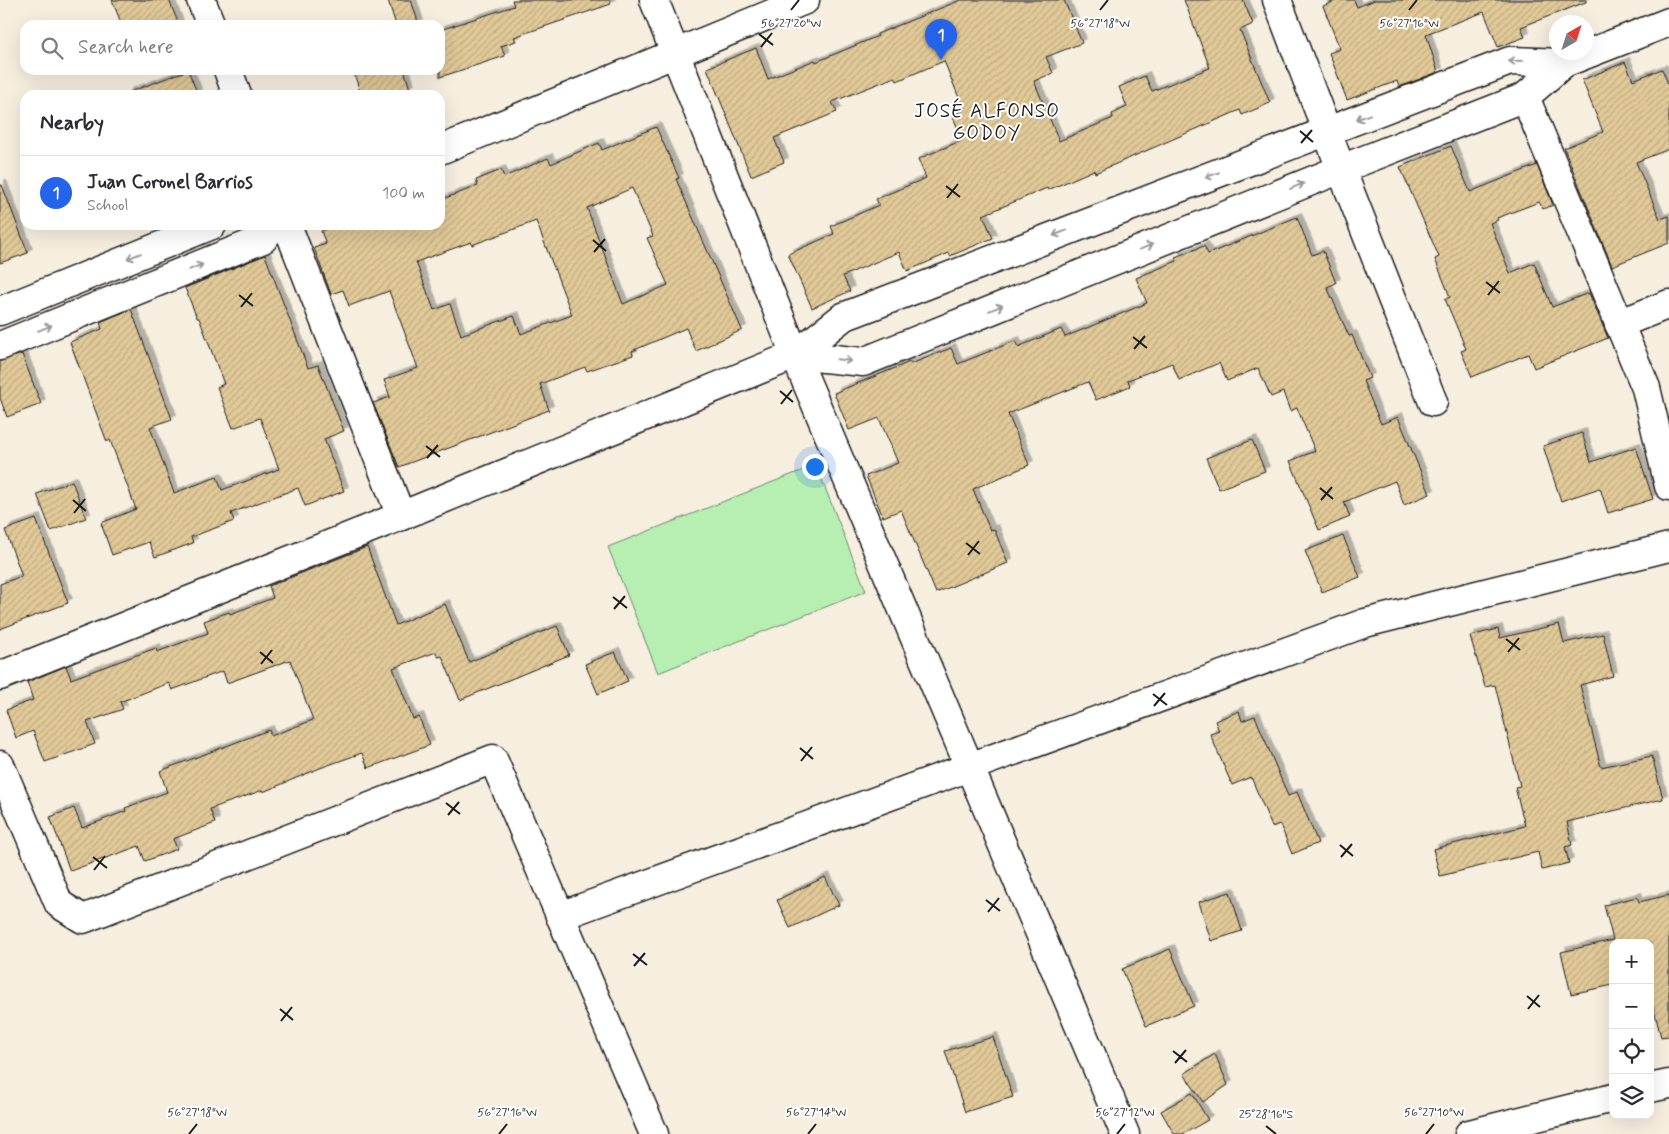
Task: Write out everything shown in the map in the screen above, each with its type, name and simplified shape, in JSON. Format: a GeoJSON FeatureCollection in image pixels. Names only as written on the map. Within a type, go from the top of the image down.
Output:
{"type":"FeatureCollection","features":[{"type":"Feature","properties":{"kind":"street"},"geometry":{"type":"LineString","coordinates":[[201,0],[209,20]]}},
{"type":"Feature","properties":{"kind":"street"},"geometry":{"type":"LineString","coordinates":[[654,0],[795,355],[1125,1134]]}},
{"type":"Feature","properties":{"kind":"street"},"geometry":{"type":"LineString","coordinates":[[445,148],[805,0]]}},
{"type":"Feature","properties":{"kind":"street"},"geometry":{"type":"LineString","coordinates":[[1276,0],[1433,402]]}},
{"type":"Feature","properties":{"kind":"street"},"geometry":{"type":"LineString","coordinates":[[795,355],[862,362],[1525,97],[1564,63],[1669,22]]}},
{"type":"Feature","properties":{"kind":"street"},"geometry":{"type":"LineString","coordinates":[[0,676],[401,516],[795,355],[843,317],[1510,61],[1564,63]]}},
{"type":"Feature","properties":{"kind":"street"},"geometry":{"type":"LineString","coordinates":[[230,75],[235,90]]}},
{"type":"Feature","properties":{"kind":"street"},"geometry":{"type":"LineString","coordinates":[[1525,97],[1646,388],[1669,486]]}},
{"type":"Feature","properties":{"kind":"street"},"geometry":{"type":"LineString","coordinates":[[0,311],[200,230]]}},
{"type":"Feature","properties":{"kind":"street"},"geometry":{"type":"LineString","coordinates":[[0,346],[263,239],[270,230]]}},
{"type":"Feature","properties":{"kind":"street"},"geometry":{"type":"LineString","coordinates":[[289,230],[401,516]]}},
{"type":"Feature","properties":{"kind":"street"},"geometry":{"type":"LineString","coordinates":[[1619,324],[1669,304]]}},
{"type":"Feature","properties":{"kind":"street"},"geometry":{"type":"LineString","coordinates":[[560,916],[1365,623],[1669,547]]}},
{"type":"Feature","properties":{"kind":"street"},"geometry":{"type":"LineString","coordinates":[[0,765],[59,904],[83,919],[493,759],[654,1134]]}},
{"type":"Feature","properties":{"kind":"street"},"geometry":{"type":"LineString","coordinates":[[1654,1087],[1669,1084]]}},
{"type":"Feature","properties":{"kind":"street"},"geometry":{"type":"LineString","coordinates":[[1469,1134],[1609,1099]]}},
{"type":"Feature","properties":{"kind":"green space"},"geometry":{"type":"Polygon","coordinates":[[[816,465],[866,591],[658,673],[608,547],[816,465]]]}},
{"type":"Feature","properties":{"kind":"building"},"geometry":{"type":"Polygon","coordinates":[[[112,0],[169,0],[177,20],[120,20],[112,0]]]}},
{"type":"Feature","properties":{"kind":"building"},"geometry":{"type":"Polygon","coordinates":[[[388,0],[411,0],[417,20],[394,20],[388,0]]]}},
{"type":"Feature","properties":{"kind":"building"},"geometry":{"type":"Polygon","coordinates":[[[512,0],[610,0],[611,4],[514,37],[516,41],[501,46],[505,56],[440,77],[440,75],[445,75],[445,28],[514,6],[512,0]]]}},
{"type":"Feature","properties":{"kind":"building"},"geometry":{"type":"Polygon","coordinates":[[[961,0],[1064,0],[1082,43],[1046,57],[1053,73],[1034,81],[1059,141],[1113,118],[1112,114],[1127,107],[1119,87],[1145,76],[1152,91],[1210,68],[1184,0],[1243,0],[1253,24],[1240,30],[1270,103],[1242,115],[1240,110],[1095,173],[1094,170],[983,215],[993,238],[950,256],[949,253],[907,271],[899,252],[843,276],[850,291],[812,308],[788,254],[834,234],[831,226],[879,205],[876,199],[926,178],[918,159],[963,140],[952,115],[964,110],[944,61],[897,81],[895,77],[832,102],[837,112],[774,138],[784,162],[751,176],[707,68],[756,48],[768,79],[815,60],[816,62],[878,36],[877,34],[961,0]]]}},
{"type":"Feature","properties":{"kind":"building"},"geometry":{"type":"Polygon","coordinates":[[[1338,0],[1354,0],[1357,7],[1375,0],[1586,0],[1586,2],[1521,27],[1525,37],[1498,47],[1484,12],[1426,34],[1438,72],[1399,87],[1397,81],[1347,100],[1329,53],[1340,49],[1323,6],[1338,0]]]}},
{"type":"Feature","properties":{"kind":"building"},"geometry":{"type":"Polygon","coordinates":[[[1625,62],[1633,80],[1662,69],[1669,86],[1669,149],[1636,162],[1660,219],[1669,216],[1669,243],[1612,266],[1564,148],[1603,132],[1582,80],[1625,62]]]}},
{"type":"Feature","properties":{"kind":"building"},"geometry":{"type":"Polygon","coordinates":[[[175,75],[190,75],[196,90],[135,90],[175,75]]]}},
{"type":"Feature","properties":{"kind":"building"},"geometry":{"type":"Polygon","coordinates":[[[355,75],[406,75],[410,89],[407,90],[359,90],[355,75]]]}},
{"type":"Feature","properties":{"kind":"building"},"geometry":{"type":"Polygon","coordinates":[[[656,127],[679,178],[676,179],[742,330],[696,351],[686,328],[632,351],[633,355],[587,371],[585,367],[540,384],[549,410],[399,467],[373,403],[390,397],[384,380],[418,368],[389,291],[349,306],[343,290],[331,294],[314,248],[326,244],[321,231],[445,230],[445,198],[478,186],[476,180],[501,170],[504,177],[548,158],[551,164],[599,143],[602,150],[656,127]],[[632,188],[587,208],[623,304],[668,285],[647,238],[653,236],[632,188]],[[536,221],[472,245],[471,242],[416,262],[434,310],[450,304],[461,335],[514,316],[521,334],[572,315],[536,221]]]}},
{"type":"Feature","properties":{"kind":"building"},"geometry":{"type":"Polygon","coordinates":[[[1451,146],[1470,192],[1537,165],[1553,205],[1543,209],[1539,202],[1497,218],[1498,220],[1490,223],[1510,273],[1534,263],[1552,307],[1589,293],[1608,338],[1534,368],[1528,354],[1472,377],[1461,351],[1466,349],[1445,299],[1450,297],[1435,259],[1439,257],[1400,167],[1451,146]]]}},
{"type":"Feature","properties":{"kind":"building"},"geometry":{"type":"Polygon","coordinates":[[[0,185],[2,185],[28,253],[0,263],[0,185]]]}},
{"type":"Feature","properties":{"kind":"building"},"geometry":{"type":"Polygon","coordinates":[[[1297,217],[1312,255],[1323,251],[1336,283],[1327,287],[1349,336],[1352,335],[1370,378],[1363,381],[1381,424],[1398,417],[1430,494],[1404,505],[1395,481],[1344,502],[1350,517],[1319,530],[1290,461],[1315,451],[1297,408],[1290,411],[1283,392],[1271,397],[1258,368],[1227,381],[1219,363],[1179,380],[1172,363],[1128,380],[1130,386],[1096,400],[1088,382],[1008,414],[1029,465],[973,489],[990,530],[994,529],[1008,563],[936,593],[901,510],[883,517],[866,476],[898,463],[879,418],[849,430],[834,393],[910,362],[911,364],[951,348],[958,364],[1015,341],[1018,347],[1061,329],[1065,337],[1147,303],[1136,278],[1177,261],[1175,257],[1204,246],[1208,254],[1297,217]]]}},
{"type":"Feature","properties":{"kind":"building"},"geometry":{"type":"Polygon","coordinates":[[[265,255],[308,368],[318,365],[344,431],[324,439],[344,491],[305,506],[298,488],[231,513],[234,521],[191,537],[193,543],[155,557],[149,542],[112,555],[101,523],[136,509],[110,440],[107,442],[70,342],[102,329],[100,322],[131,309],[172,419],[150,427],[174,493],[217,477],[222,490],[279,469],[260,418],[233,428],[217,387],[224,384],[199,318],[197,318],[185,288],[265,255]]]}},
{"type":"Feature","properties":{"kind":"building"},"geometry":{"type":"Polygon","coordinates":[[[22,354],[41,404],[7,417],[0,398],[0,361],[22,354]]]}},
{"type":"Feature","properties":{"kind":"building"},"geometry":{"type":"Polygon","coordinates":[[[1582,433],[1591,462],[1636,447],[1653,499],[1608,513],[1600,488],[1561,501],[1543,446],[1582,433]]]}},
{"type":"Feature","properties":{"kind":"building"},"geometry":{"type":"Polygon","coordinates":[[[1252,440],[1265,471],[1219,489],[1206,458],[1252,440]]]}},
{"type":"Feature","properties":{"kind":"building"},"geometry":{"type":"Polygon","coordinates":[[[72,481],[86,518],[51,531],[37,494],[72,481]]]}},
{"type":"Feature","properties":{"kind":"building"},"geometry":{"type":"Polygon","coordinates":[[[36,519],[68,603],[0,629],[0,584],[22,576],[5,530],[36,519]]]}},
{"type":"Feature","properties":{"kind":"building"},"geometry":{"type":"Polygon","coordinates":[[[1343,536],[1360,577],[1322,592],[1305,551],[1343,536]]]}},
{"type":"Feature","properties":{"kind":"building"},"geometry":{"type":"Polygon","coordinates":[[[367,547],[396,625],[445,604],[469,662],[557,626],[569,655],[460,700],[442,656],[438,657],[436,652],[393,668],[413,719],[419,717],[430,745],[368,768],[362,753],[263,792],[263,790],[210,809],[215,823],[173,839],[177,849],[145,861],[139,846],[70,871],[50,817],[74,808],[82,828],[126,811],[125,808],[167,792],[160,771],[269,730],[271,736],[313,720],[290,660],[227,683],[223,671],[172,690],[169,683],[120,702],[123,709],[87,722],[95,744],[45,762],[33,731],[16,738],[6,710],[33,700],[27,682],[66,666],[71,679],[156,648],[157,652],[208,633],[204,621],[229,612],[230,614],[273,598],[269,586],[367,547]]]}},
{"type":"Feature","properties":{"kind":"building"},"geometry":{"type":"Polygon","coordinates":[[[1559,624],[1564,643],[1603,634],[1613,676],[1580,685],[1601,767],[1652,756],[1663,799],[1567,822],[1572,845],[1565,847],[1569,863],[1542,870],[1538,852],[1440,876],[1433,849],[1525,826],[1515,787],[1520,786],[1495,685],[1485,687],[1470,636],[1498,629],[1500,638],[1559,624]]]}},
{"type":"Feature","properties":{"kind":"building"},"geometry":{"type":"Polygon","coordinates":[[[615,652],[628,681],[598,694],[585,664],[615,652]]]}},
{"type":"Feature","properties":{"kind":"building"},"geometry":{"type":"Polygon","coordinates":[[[1239,711],[1242,721],[1255,716],[1288,796],[1297,792],[1318,843],[1292,854],[1280,824],[1272,827],[1251,777],[1232,785],[1210,734],[1219,731],[1215,721],[1239,711]]]}},
{"type":"Feature","properties":{"kind":"building"},"geometry":{"type":"Polygon","coordinates":[[[825,877],[839,905],[790,928],[777,900],[825,877]]]}},
{"type":"Feature","properties":{"kind":"building"},"geometry":{"type":"Polygon","coordinates":[[[1230,892],[1242,931],[1211,941],[1199,902],[1230,892]]]}},
{"type":"Feature","properties":{"kind":"building"},"geometry":{"type":"Polygon","coordinates":[[[1669,895],[1669,1036],[1661,1037],[1654,1010],[1654,939],[1613,939],[1604,905],[1637,897],[1639,902],[1669,895]]]}},
{"type":"Feature","properties":{"kind":"building"},"geometry":{"type":"Polygon","coordinates":[[[1609,941],[1609,986],[1571,994],[1561,952],[1609,941]]]}},
{"type":"Feature","properties":{"kind":"building"},"geometry":{"type":"Polygon","coordinates":[[[1170,949],[1194,1006],[1146,1026],[1122,969],[1170,949]]]}},
{"type":"Feature","properties":{"kind":"building"},"geometry":{"type":"Polygon","coordinates":[[[993,1037],[1013,1097],[965,1112],[945,1051],[993,1037]]]}},
{"type":"Feature","properties":{"kind":"building"},"geometry":{"type":"Polygon","coordinates":[[[1215,1054],[1228,1085],[1203,1102],[1184,1074],[1215,1054]]]}},
{"type":"Feature","properties":{"kind":"building"},"geometry":{"type":"Polygon","coordinates":[[[1192,1093],[1208,1120],[1183,1134],[1174,1134],[1161,1111],[1192,1093]]]}},
{"type":"Feature","properties":{"kind":"place","name":"Juan Coronel Barrios"},"geometry":{"type":"Point","coordinates":[941,60]}},
{"type":"Feature","properties":{"kind":"district","name":"JOSÉ ALFONSO GODOY"},"geometry":{"type":"Point","coordinates":[987,122]}}]}
